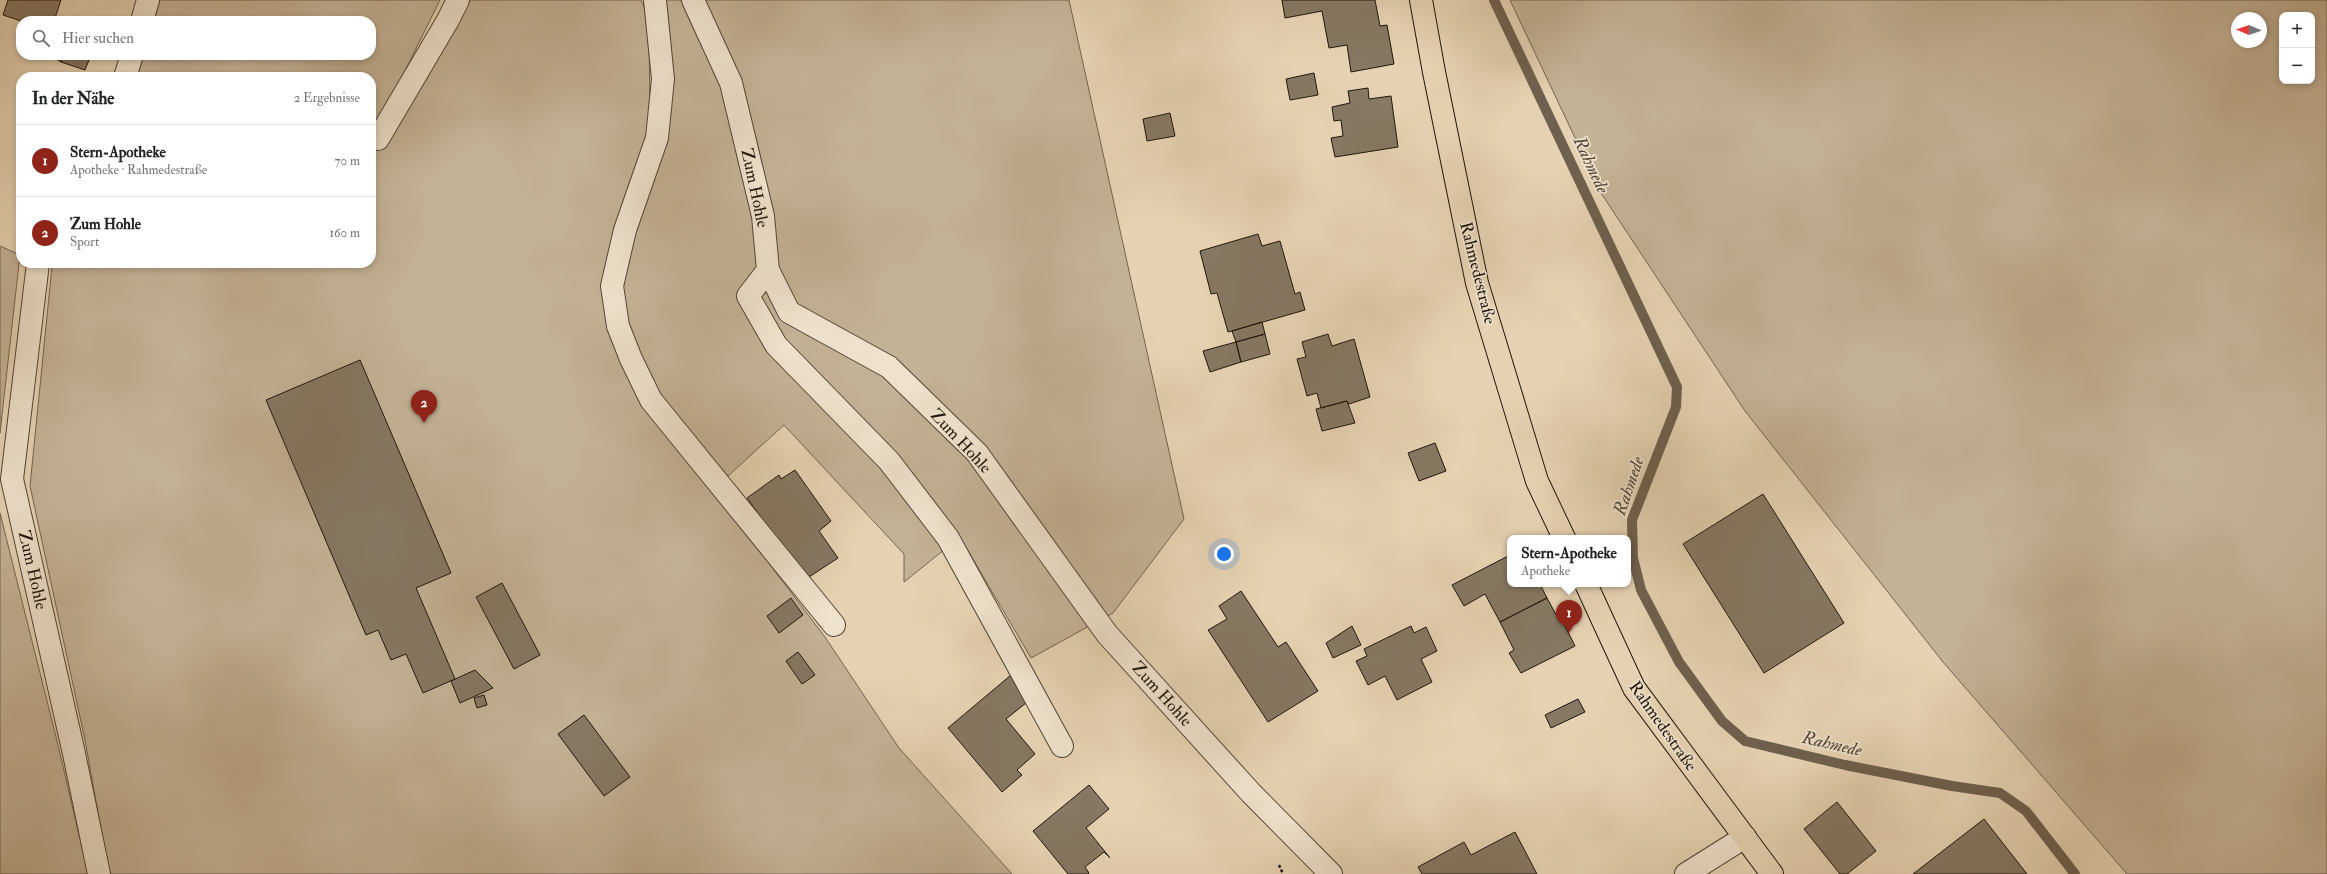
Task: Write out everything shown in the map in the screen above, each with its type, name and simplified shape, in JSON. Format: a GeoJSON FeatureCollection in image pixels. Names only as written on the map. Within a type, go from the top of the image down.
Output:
{"type":"FeatureCollection","features":[{"type":"Feature","properties":{"kind":"main road","name":"Rahmedestraße"},"geometry":{"type":"LineString","coordinates":[[1421,0],[1434,72],[1477,283],[1537,481],[1563,535]]}},
{"type":"Feature","properties":{"kind":"main road","name":"Rahmedestraße"},"geometry":{"type":"LineString","coordinates":[[1587,587],[1634,688],[1772,874]]}},
{"type":"Feature","properties":{"kind":"street"},"geometry":{"type":"LineString","coordinates":[[143,16],[148,0]]}},
{"type":"Feature","properties":{"kind":"street"},"geometry":{"type":"LineString","coordinates":[[378,139],[448,20],[458,0]]}},
{"type":"Feature","properties":{"kind":"street"},"geometry":{"type":"LineString","coordinates":[[655,0],[663,79],[657,138],[625,230],[612,286],[618,326],[631,359],[651,400],[834,625]]}},
{"type":"Feature","properties":{"kind":"street","name":"Zum Hohle"},"geometry":{"type":"LineString","coordinates":[[694,0],[731,83],[763,216],[768,270],[789,312],[889,367],[977,453],[1107,634],[1252,793],[1331,874]]}},
{"type":"Feature","properties":{"kind":"street"},"geometry":{"type":"LineString","coordinates":[[127,72],[130,60]]}},
{"type":"Feature","properties":{"kind":"street","name":"Zum Hohle"},"geometry":{"type":"LineString","coordinates":[[37,268],[12,479],[73,749],[98,874]]}},
{"type":"Feature","properties":{"kind":"street"},"geometry":{"type":"LineString","coordinates":[[768,270],[748,296],[776,345],[889,461],[948,538],[1062,746]]}},
{"type":"Feature","properties":{"kind":"street"},"geometry":{"type":"LineString","coordinates":[[1686,874],[1745,837]]}},
{"type":"Feature","properties":{"kind":"shaded area"},"geometry":{"type":"Polygon","coordinates":[[[160,0],[440,0],[404,73],[414,99],[467,0],[641,0],[649,18],[650,132],[608,319],[713,490],[825,637],[899,748],[1012,874],[109,874],[85,740],[30,486],[52,268],[376,268],[376,72],[137,72],[141,60],[376,60],[376,16],[155,16],[160,0]]]}},
{"type":"Feature","properties":{"kind":"shaded area"},"geometry":{"type":"Polygon","coordinates":[[[664,0],[1069,0],[1184,519],[1113,613],[1031,658],[960,537],[904,582],[904,554],[784,425],[728,476],[667,409],[636,360],[619,305],[626,255],[658,153],[664,0]]]}},
{"type":"Feature","properties":{"kind":"shaded area"},"geometry":{"type":"Polygon","coordinates":[[[1510,0],[2327,0],[2327,874],[2127,874],[1943,662],[1745,411],[1601,193],[1510,0]]]}},
{"type":"Feature","properties":{"kind":"shaded area"},"geometry":{"type":"Polygon","coordinates":[[[0,246],[16,253],[16,268],[19,268],[0,433],[0,246]]]}},
{"type":"Feature","properties":{"kind":"shaded area"},"geometry":{"type":"Polygon","coordinates":[[[0,513],[59,749],[88,874],[0,874],[0,513]]]}},
{"type":"Feature","properties":{"kind":"building"},"geometry":{"type":"Polygon","coordinates":[[[8,0],[61,0],[56,16],[16,16],[16,19],[3,15],[8,0]]]}},
{"type":"Feature","properties":{"kind":"building"},"geometry":{"type":"Polygon","coordinates":[[[1282,0],[1375,0],[1380,26],[1387,25],[1394,64],[1351,72],[1347,45],[1329,48],[1322,11],[1285,18],[1282,0]]]}},
{"type":"Feature","properties":{"kind":"building"},"geometry":{"type":"Polygon","coordinates":[[[62,60],[89,60],[85,70],[61,62],[62,60]]]}},
{"type":"Feature","properties":{"kind":"building"},"geometry":{"type":"Polygon","coordinates":[[[1314,73],[1318,95],[1290,100],[1286,79],[1314,73]]]}},
{"type":"Feature","properties":{"kind":"building"},"geometry":{"type":"Polygon","coordinates":[[[1368,88],[1369,99],[1391,96],[1398,147],[1335,157],[1331,138],[1343,136],[1341,120],[1334,121],[1332,107],[1350,103],[1348,91],[1368,88]]]}},
{"type":"Feature","properties":{"kind":"building"},"geometry":{"type":"Polygon","coordinates":[[[1170,113],[1175,136],[1147,141],[1143,119],[1170,113]]]}},
{"type":"Feature","properties":{"kind":"building"},"geometry":{"type":"Polygon","coordinates":[[[1258,234],[1262,246],[1280,241],[1295,294],[1300,292],[1305,310],[1228,332],[1217,293],[1211,294],[1200,251],[1258,234]]]}},
{"type":"Feature","properties":{"kind":"building"},"geometry":{"type":"Polygon","coordinates":[[[1262,322],[1265,334],[1236,342],[1232,331],[1262,322]]]}},
{"type":"Feature","properties":{"kind":"building"},"geometry":{"type":"Polygon","coordinates":[[[1265,334],[1270,354],[1241,362],[1236,342],[1265,334]]]}},
{"type":"Feature","properties":{"kind":"building"},"geometry":{"type":"Polygon","coordinates":[[[1328,334],[1332,346],[1354,339],[1370,397],[1349,404],[1347,401],[1321,408],[1317,393],[1307,396],[1297,359],[1306,357],[1302,342],[1328,334]]]}},
{"type":"Feature","properties":{"kind":"building"},"geometry":{"type":"Polygon","coordinates":[[[1236,342],[1241,362],[1210,372],[1203,351],[1236,342]]]}},
{"type":"Feature","properties":{"kind":"building"},"geometry":{"type":"Polygon","coordinates":[[[360,360],[451,573],[416,588],[455,679],[423,693],[406,654],[391,660],[378,630],[366,635],[266,400],[360,360]]]}},
{"type":"Feature","properties":{"kind":"building"},"geometry":{"type":"Polygon","coordinates":[[[1347,401],[1355,423],[1322,431],[1316,409],[1347,401]]]}},
{"type":"Feature","properties":{"kind":"building"},"geometry":{"type":"Polygon","coordinates":[[[1435,443],[1446,471],[1419,481],[1408,453],[1435,443]]]}},
{"type":"Feature","properties":{"kind":"building"},"geometry":{"type":"Polygon","coordinates":[[[795,470],[831,521],[819,531],[838,558],[806,579],[747,498],[779,475],[781,479],[795,470]]]}},
{"type":"Feature","properties":{"kind":"building"},"geometry":{"type":"Polygon","coordinates":[[[1763,494],[1844,623],[1764,673],[1683,544],[1763,494]]]}},
{"type":"Feature","properties":{"kind":"building"},"geometry":{"type":"Polygon","coordinates":[[[1507,557],[1507,587],[1542,587],[1547,598],[1500,622],[1485,594],[1464,606],[1452,585],[1507,557]]]}},
{"type":"Feature","properties":{"kind":"building"},"geometry":{"type":"Polygon","coordinates":[[[502,583],[540,655],[514,669],[476,597],[502,583]]]}},
{"type":"Feature","properties":{"kind":"building"},"geometry":{"type":"Polygon","coordinates":[[[1241,591],[1278,647],[1286,642],[1318,691],[1268,722],[1208,630],[1227,619],[1219,606],[1241,591]]]}},
{"type":"Feature","properties":{"kind":"building"},"geometry":{"type":"Polygon","coordinates":[[[791,598],[803,615],[779,633],[767,616],[791,598]]]}},
{"type":"Feature","properties":{"kind":"building"},"geometry":{"type":"Polygon","coordinates":[[[1547,598],[1560,622],[1562,620],[1575,646],[1521,673],[1509,653],[1514,650],[1500,622],[1547,598]]]}},
{"type":"Feature","properties":{"kind":"building"},"geometry":{"type":"Polygon","coordinates":[[[1352,626],[1361,645],[1333,658],[1326,643],[1352,626]]]}},
{"type":"Feature","properties":{"kind":"building"},"geometry":{"type":"Polygon","coordinates":[[[1411,626],[1414,633],[1426,627],[1437,651],[1421,659],[1432,682],[1397,700],[1385,676],[1368,685],[1356,661],[1367,656],[1364,649],[1411,626]]]}},
{"type":"Feature","properties":{"kind":"building"},"geometry":{"type":"Polygon","coordinates":[[[798,652],[815,675],[802,684],[786,661],[798,652]]]}},
{"type":"Feature","properties":{"kind":"building"},"geometry":{"type":"Polygon","coordinates":[[[475,670],[493,688],[460,703],[451,681],[475,670]]]}},
{"type":"Feature","properties":{"kind":"building"},"geometry":{"type":"Polygon","coordinates":[[[1011,675],[1031,699],[1006,719],[1035,754],[1017,770],[1022,775],[1002,792],[948,728],[1011,675]]]}},
{"type":"Feature","properties":{"kind":"building"},"geometry":{"type":"Polygon","coordinates":[[[484,695],[487,705],[477,708],[474,698],[484,695]]]}},
{"type":"Feature","properties":{"kind":"building"},"geometry":{"type":"Polygon","coordinates":[[[1578,699],[1585,712],[1551,728],[1545,715],[1578,699]]]}},
{"type":"Feature","properties":{"kind":"building"},"geometry":{"type":"Polygon","coordinates":[[[584,715],[630,777],[604,796],[558,734],[584,715]]]}},
{"type":"Feature","properties":{"kind":"building"},"geometry":{"type":"Polygon","coordinates":[[[1089,785],[1109,809],[1086,828],[1110,858],[1104,852],[1085,867],[1089,873],[1088,874],[1068,874],[1033,831],[1089,785]]]}},
{"type":"Feature","properties":{"kind":"building"},"geometry":{"type":"Polygon","coordinates":[[[1837,802],[1876,851],[1847,874],[1840,874],[1804,829],[1837,802]]]}},
{"type":"Feature","properties":{"kind":"building"},"geometry":{"type":"Polygon","coordinates":[[[1984,819],[2027,874],[1913,874],[1984,819]]]}},
{"type":"Feature","properties":{"kind":"building"},"geometry":{"type":"Polygon","coordinates":[[[1515,832],[1537,874],[1422,874],[1418,867],[1464,842],[1471,855],[1515,832]]]}},
{"type":"Feature","properties":{"kind":"waterway","name":"Rahmede"},"geometry":{"type":"LineString","coordinates":[[1494,0],[1677,387],[1676,407],[1632,520],[1633,558],[1641,590],[1679,662],[1722,721],[1745,741],[1845,765],[1952,786],[2000,793],[2026,811],[2075,874]]}},
{"type":"Feature","properties":{"kind":"place","name":"Zum Hohle"},"geometry":{"type":"Point","coordinates":[424,423]}},
{"type":"Feature","properties":{"kind":"place","name":"Stern-Apotheke"},"geometry":{"type":"Point","coordinates":[1569,633]}}]}
